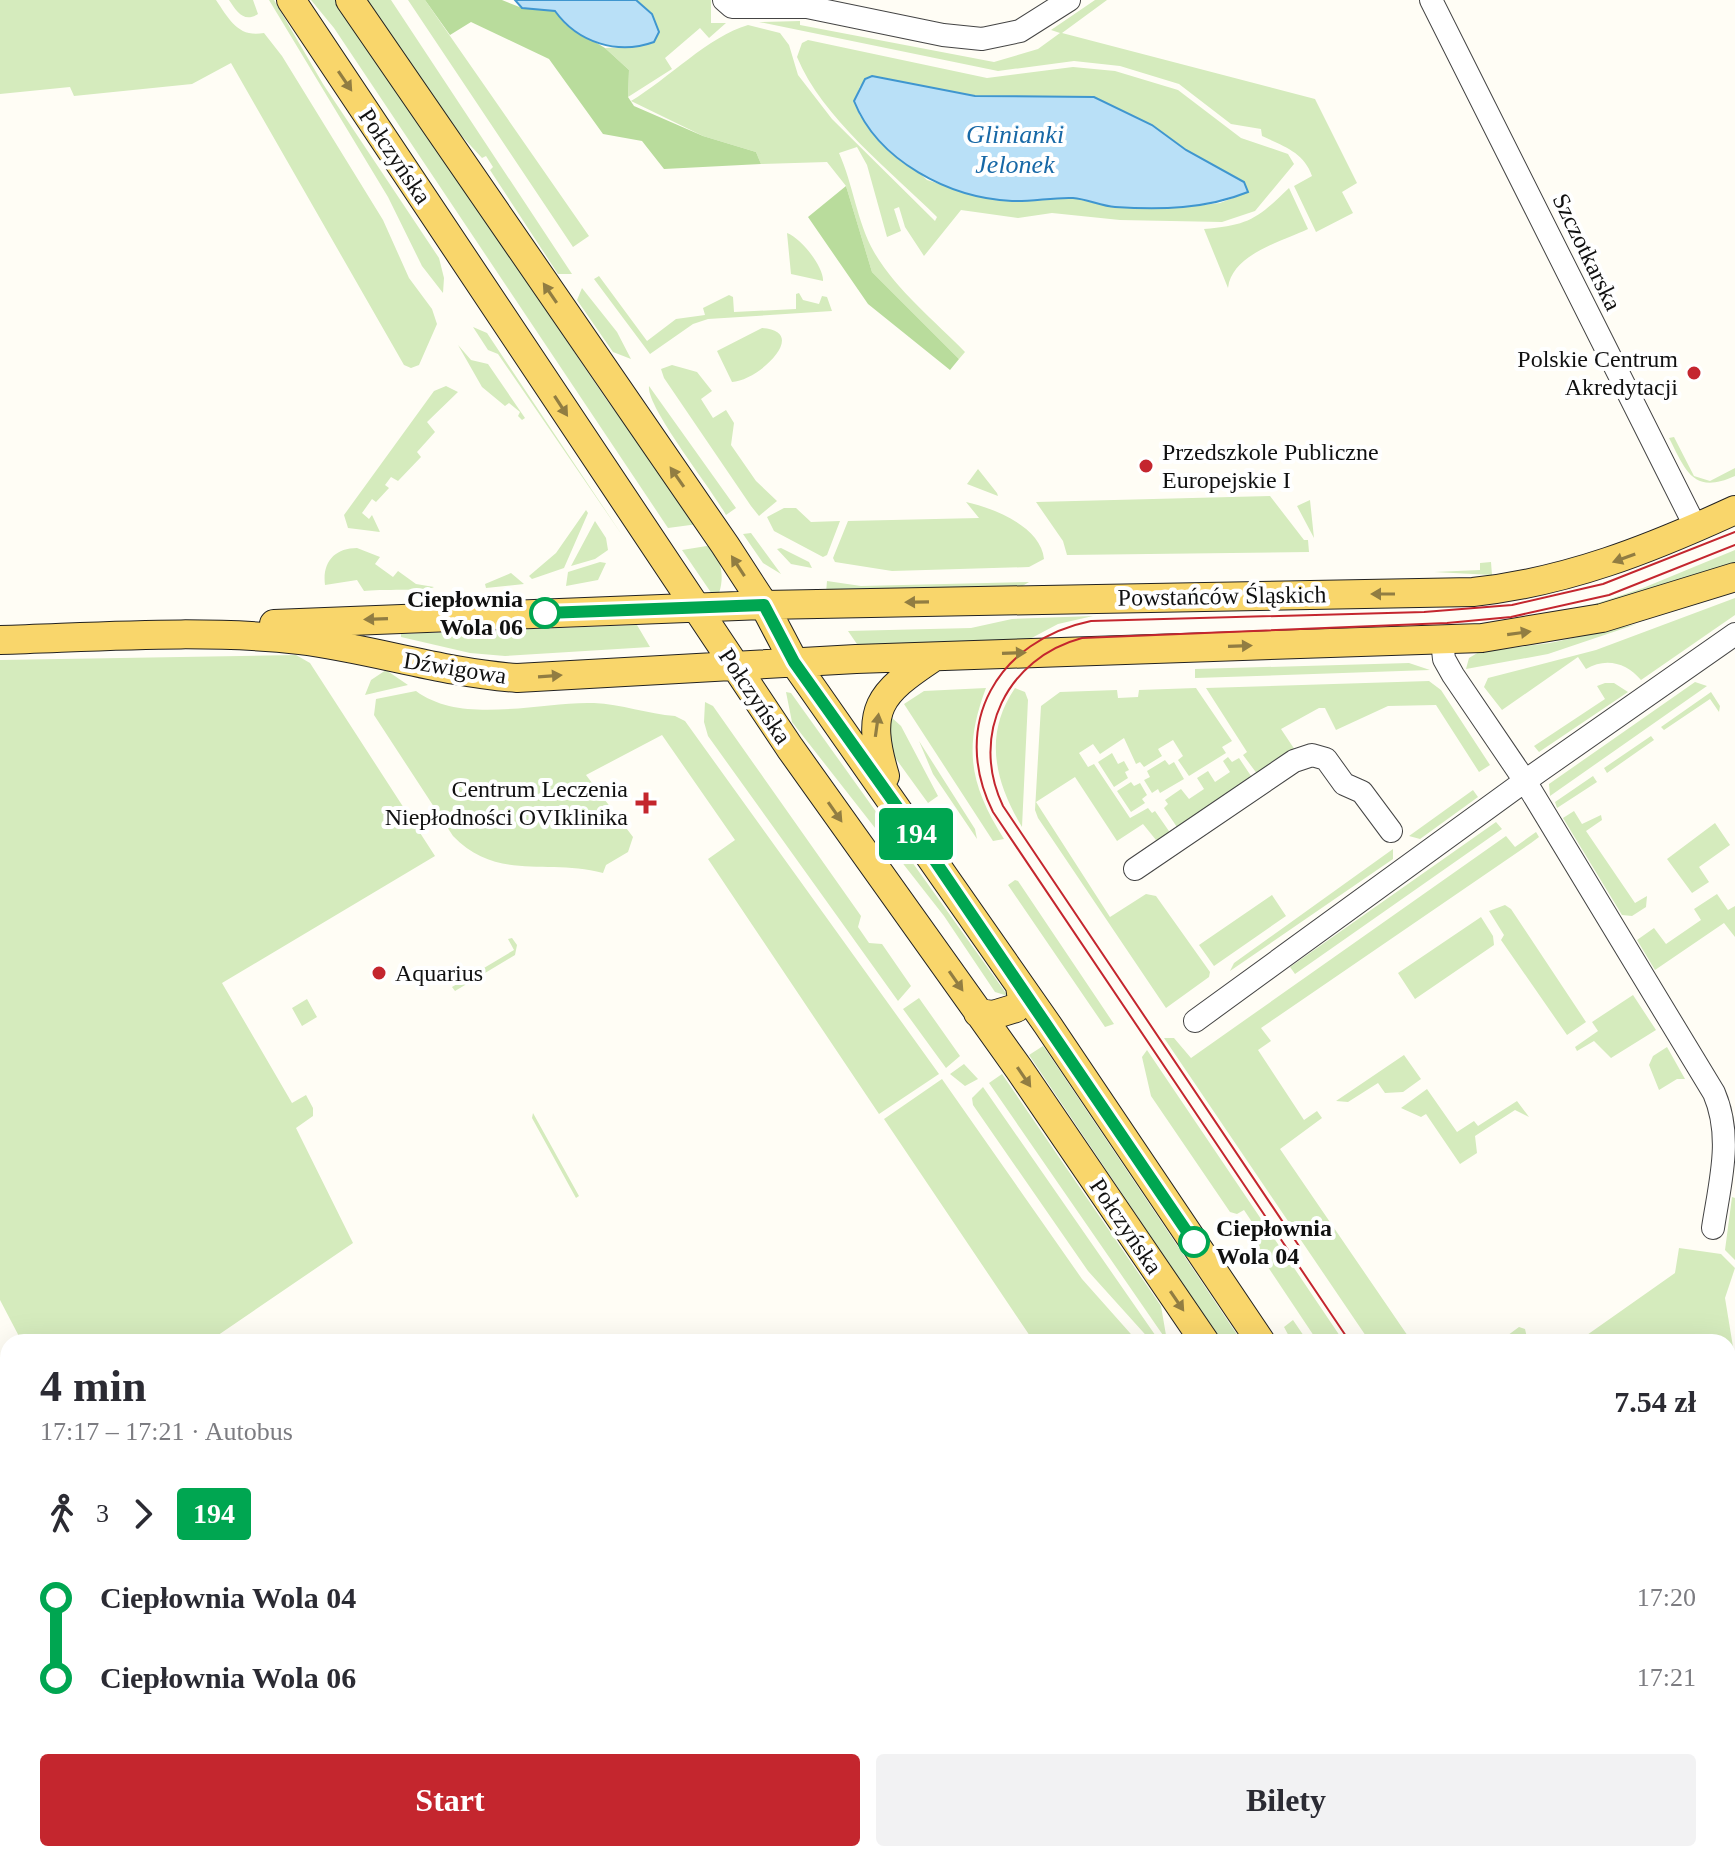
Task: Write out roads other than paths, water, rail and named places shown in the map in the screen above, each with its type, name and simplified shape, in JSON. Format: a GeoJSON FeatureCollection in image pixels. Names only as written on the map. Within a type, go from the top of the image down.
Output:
{"type":"FeatureCollection","features":[{"type":"Feature","properties":{"kind":"main road","name":"Połczyńska"},"geometry":{"type":"LineString","coordinates":[[291,0],[695,608],[1199,1334]]}},
{"type":"Feature","properties":{"kind":"main road","name":"Połczyńska"},"geometry":{"type":"LineString","coordinates":[[350,0],[764,605],[794,662],[893,800],[1256,1334]]}},
{"type":"Feature","properties":{"kind":"main road","name":"Powstańców Śląskich"},"geometry":{"type":"LineString","coordinates":[[695,608],[1473,592],[1575,574],[1735,510]]}},
{"type":"Feature","properties":{"kind":"main road","name":"Powstańców Śląskich"},"geometry":{"type":"LineString","coordinates":[[734,665],[1442,641],[1578,623],[1644,607],[1735,577]]}},
{"type":"Feature","properties":{"kind":"main road","name":"Dźwigowa"},"geometry":{"type":"LineString","coordinates":[[0,640],[177,635],[314,622],[695,608]]}},
{"type":"Feature","properties":{"kind":"main road","name":"Dźwigowa"},"geometry":{"type":"LineString","coordinates":[[177,635],[297,640],[467,674],[517,678],[734,665]]}},
{"type":"Feature","properties":{"kind":"main road"},"geometry":{"type":"LineString","coordinates":[[893,800],[875,742],[879,710],[891,689],[936,656]]}},
{"type":"Feature","properties":{"kind":"main road"},"geometry":{"type":"LineString","coordinates":[[978,1013],[993,1015],[1013,1011],[1022,1000],[1020,986]]}},
{"type":"Feature","properties":{"kind":"street"},"geometry":{"type":"LineString","coordinates":[[724,3],[748,9],[807,7],[943,35],[982,39],[1020,31],[1069,0]]}},
{"type":"Feature","properties":{"kind":"street","name":"Szczotkarska"},"geometry":{"type":"LineString","coordinates":[[1431,0],[1696,528]]}},
{"type":"Feature","properties":{"kind":"street"},"geometry":{"type":"LineString","coordinates":[[1195,1021],[1525,781],[1735,634]]}},
{"type":"Feature","properties":{"kind":"street"},"geometry":{"type":"LineString","coordinates":[[1442,641],[1444,659],[1453,675],[1525,781],[1714,1093],[1723,1113],[1726,1138],[1713,1228]]}},
{"type":"Feature","properties":{"kind":"street"},"geometry":{"type":"LineString","coordinates":[[1135,869],[1294,761],[1312,755],[1326,759],[1344,784],[1362,792],[1391,831]]}},
{"type":"Feature","properties":{"kind":"water"},"geometry":{"type":"Polygon","coordinates":[[[515,0],[636,0],[652,14],[659,32],[654,42],[640,46],[613,46],[575,31],[555,11],[522,8],[515,0]]]}},
{"type":"Feature","properties":{"kind":"water","name":"Glinianki Jelonek"},"geometry":{"type":"Polygon","coordinates":[[[872,76],[975,96],[1094,97],[1152,125],[1186,150],[1244,182],[1248,192],[1200,205],[1149,208],[1110,206],[1073,198],[1012,201],[964,193],[918,172],[880,142],[854,101],[865,79],[872,76]]]}},
{"type":"Feature","properties":{"kind":"tram line"},"geometry":{"type":"LineString","coordinates":[[1345,1334],[993,812],[981,779],[977,748],[980,718],[991,691],[1008,667],[1030,646],[1058,631],[1091,621],[1424,612],[1512,605],[1603,584],[1735,532]]}},
{"type":"Feature","properties":{"kind":"tram line"},"geometry":{"type":"LineString","coordinates":[[1299,1246],[1003,806],[990,753],[993,727],[1015,681],[1033,663],[1056,648],[1082,638],[1447,623],[1511,617],[1609,595],[1735,545]]}},
{"type":"Feature","properties":{"kind":"place","name":"Polskie Centrum Akredytacji"},"geometry":{"type":"Point","coordinates":[1694,373]}},
{"type":"Feature","properties":{"kind":"place","name":"Przedszkole Publiczne Europejskie I"},"geometry":{"type":"Point","coordinates":[1146,466]}},
{"type":"Feature","properties":{"kind":"place","name":"Ciepłownia Wola 06"},"geometry":{"type":"Point","coordinates":[545,613]}},
{"type":"Feature","properties":{"kind":"place","name":"Centrum Leczenia Niepłodności OVIklinika"},"geometry":{"type":"Point","coordinates":[646,803]}},
{"type":"Feature","properties":{"kind":"place","name":"Aquarius"},"geometry":{"type":"Point","coordinates":[379,973]}},
{"type":"Feature","properties":{"kind":"place","name":"Ciepłownia Wola 04"},"geometry":{"type":"Point","coordinates":[1194,1242]}}]}
